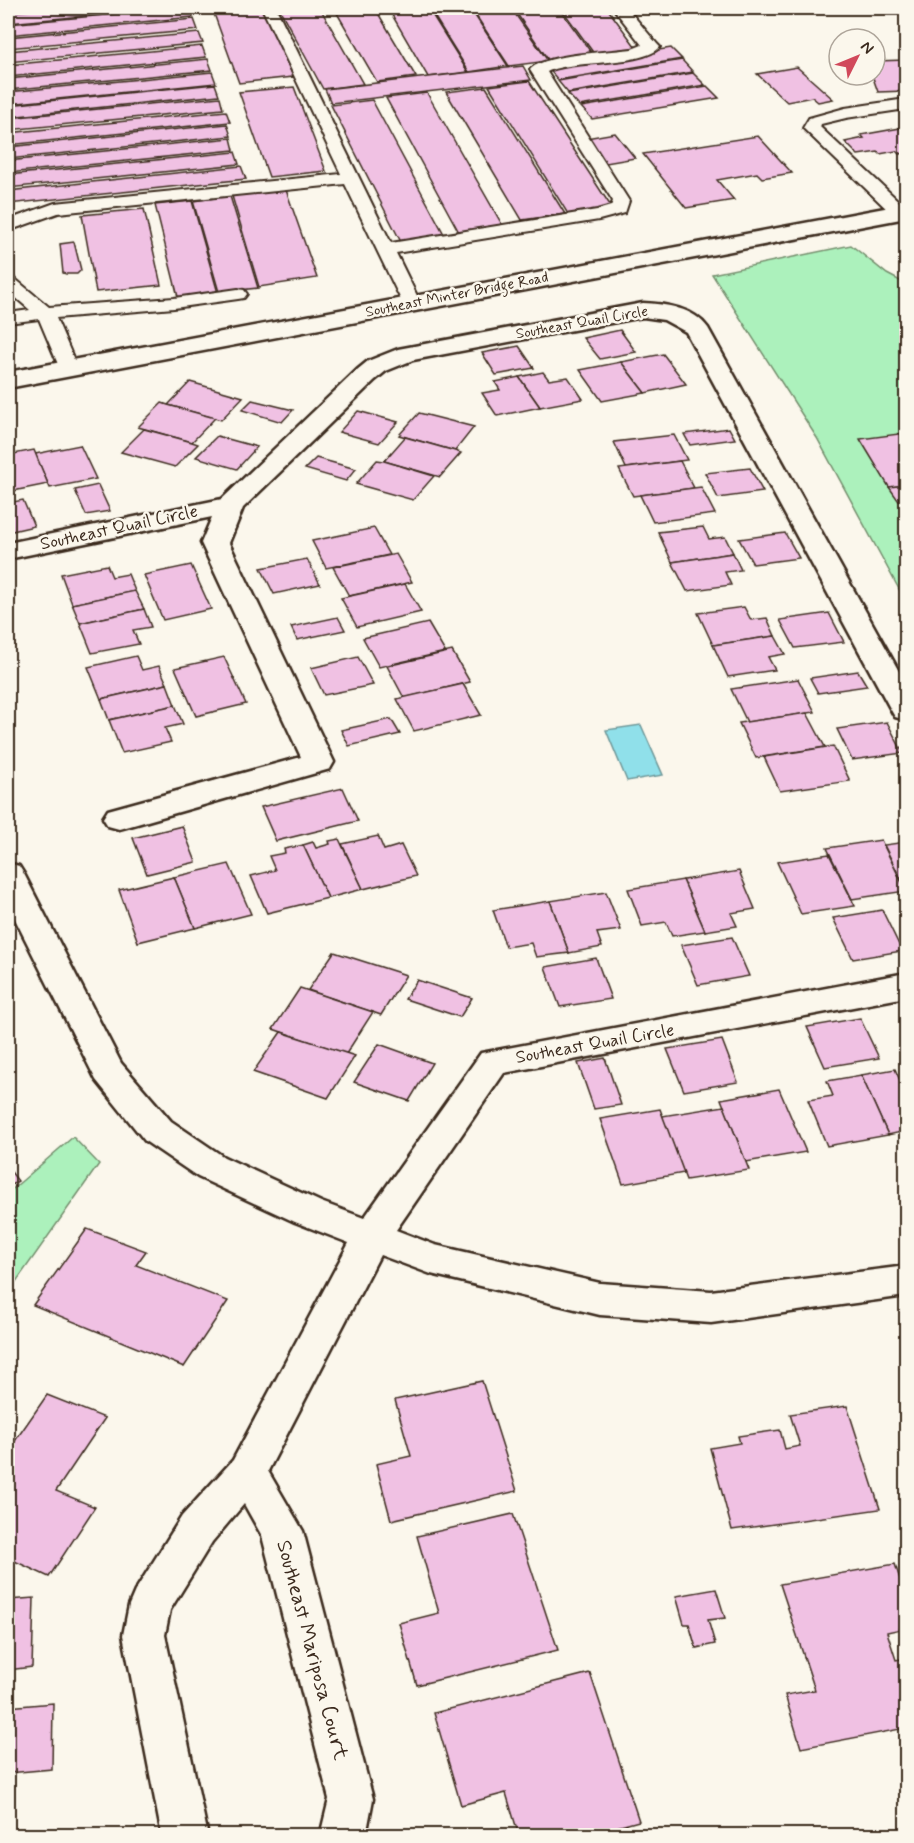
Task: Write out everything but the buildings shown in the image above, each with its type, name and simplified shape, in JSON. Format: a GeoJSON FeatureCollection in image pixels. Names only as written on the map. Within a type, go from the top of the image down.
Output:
{"type":"FeatureCollection","features":[{"type":"Feature","properties":{"kind":"street","name":"Southeast Minter Bridge Road"},"geometry":{"type":"LineString","coordinates":[[8,380],[903,211]]}},
{"type":"Feature","properties":{"kind":"street","name":"Southeast Quail Circle"},"geometry":{"type":"LineString","coordinates":[[118,818],[319,762],[215,543],[231,505],[366,375],[392,360],[407,354],[644,310],[661,310],[677,315],[696,328],[906,710]]}},
{"type":"Feature","properties":{"kind":"street","name":"Southeast Quail Circle"},"geometry":{"type":"LineString","coordinates":[[8,551],[231,505]]}},
{"type":"Feature","properties":{"kind":"street"},"geometry":{"type":"LineString","coordinates":[[8,874],[108,1071],[158,1131],[211,1167],[308,1212],[431,1259],[600,1299],[711,1307],[906,1281]]}},
{"type":"Feature","properties":{"kind":"street","name":"Southeast Quail Circle"},"geometry":{"type":"LineString","coordinates":[[371,1237],[493,1062],[906,985]]}},
{"type":"Feature","properties":{"kind":"street"},"geometry":{"type":"LineString","coordinates":[[185,1836],[144,1635],[150,1605],[197,1529],[247,1472],[371,1237]]}},
{"type":"Feature","properties":{"kind":"street","name":"Southeast Mariposa Court"},"geometry":{"type":"LineString","coordinates":[[247,1472],[282,1531],[351,1799],[343,1836]]}},
{"type":"Feature","properties":{"kind":"lane"},"geometry":{"type":"LineString","coordinates":[[269,8],[412,304]]}},
{"type":"Feature","properties":{"kind":"lane"},"geometry":{"type":"LineString","coordinates":[[386,249],[599,215],[619,209],[621,201],[538,70],[548,65],[635,52],[652,46],[620,8]]}},
{"type":"Feature","properties":{"kind":"lane"},"geometry":{"type":"LineString","coordinates":[[903,211],[811,128],[816,121],[845,113],[906,104]]}},
{"type":"Feature","properties":{"kind":"lane"},"geometry":{"type":"LineString","coordinates":[[8,226],[55,208],[351,178]]}},
{"type":"Feature","properties":{"kind":"lane"},"geometry":{"type":"LineString","coordinates":[[8,282],[45,313],[69,369]]}},
{"type":"Feature","properties":{"kind":"lane"},"geometry":{"type":"LineString","coordinates":[[8,318],[174,303],[238,294]]}},
{"type":"Feature","properties":{"kind":"green space"},"geometry":{"type":"Polygon","coordinates":[[[851,245],[887,274],[906,284],[906,602],[817,438],[712,274],[851,245]]]}},
{"type":"Feature","properties":{"kind":"green space"},"geometry":{"type":"Polygon","coordinates":[[[73,1137],[99,1164],[8,1293],[8,1193],[73,1137]]]}},
{"type":"Feature","properties":{"kind":"water"},"geometry":{"type":"Polygon","coordinates":[[[641,725],[663,775],[627,781],[606,730],[641,725]]]}}]}
